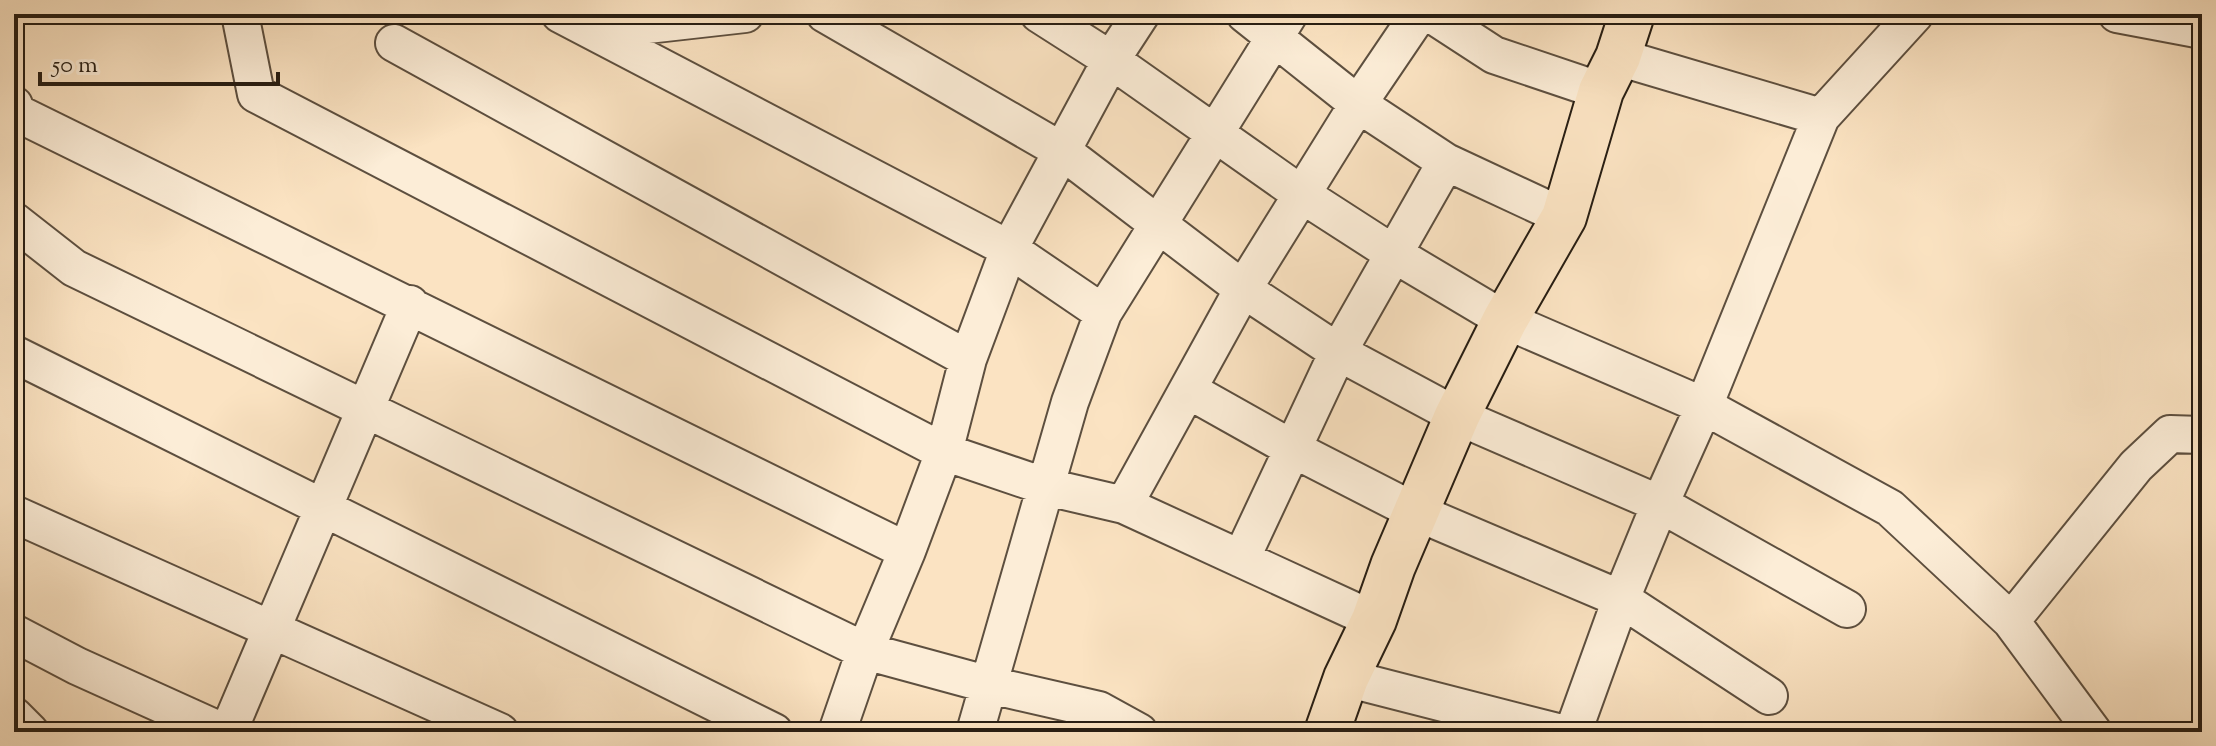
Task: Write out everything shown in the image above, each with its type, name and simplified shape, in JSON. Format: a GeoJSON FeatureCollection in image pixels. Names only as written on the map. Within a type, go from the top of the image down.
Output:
{"type":"FeatureCollection","features":[{"type":"Feature","properties":{"kind":"main road"},"geometry":{"type":"LineString","coordinates":[[1327,732],[1346,678],[1374,620],[1393,566],[1457,416],[1505,320],[1564,217],[1609,74],[1632,14]]}},
{"type":"Feature","properties":{"kind":"street"},"geometry":{"type":"LineString","coordinates":[[240,14],[256,94],[944,452],[1047,487],[1124,505],[1374,620]]}},
{"type":"Feature","properties":{"kind":"street"},"geometry":{"type":"LineString","coordinates":[[560,14],[1009,249],[1103,313]]}},
{"type":"Feature","properties":{"kind":"street"},"geometry":{"type":"LineString","coordinates":[[594,31],[745,14]]}},
{"type":"Feature","properties":{"kind":"street"},"geometry":{"type":"LineString","coordinates":[[825,14],[1062,151],[1243,289],[1338,352],[1457,416],[1660,504],[1847,609]]}},
{"type":"Feature","properties":{"kind":"street"},"geometry":{"type":"LineString","coordinates":[[1039,14],[1217,132],[1301,194],[1505,320],[1704,406],[1890,508],[2011,621],[2093,732]]}},
{"type":"Feature","properties":{"kind":"street"},"geometry":{"type":"LineString","coordinates":[[837,732],[865,651],[944,452],[968,359],[1009,249],[1111,60],[1141,14]]}},
{"type":"Feature","properties":{"kind":"street"},"geometry":{"type":"LineString","coordinates":[[1245,14],[1282,26],[1358,104],[1446,162],[1564,217]]}},
{"type":"Feature","properties":{"kind":"street"},"geometry":{"type":"LineString","coordinates":[[1124,505],[1243,289],[1358,104],[1419,14]]}},
{"type":"Feature","properties":{"kind":"street"},"geometry":{"type":"LineString","coordinates":[[1431,14],[1494,55],[1609,74],[1821,117]]}},
{"type":"Feature","properties":{"kind":"street"},"geometry":{"type":"LineString","coordinates":[[1573,732],[1621,599],[1704,406],[1821,117],[1915,14]]}},
{"type":"Feature","properties":{"kind":"street"},"geometry":{"type":"LineString","coordinates":[[2117,14],[2202,30]]}},
{"type":"Feature","properties":{"kind":"street"},"geometry":{"type":"LineString","coordinates":[[975,732],[1070,402],[1103,313],[1282,26]]}},
{"type":"Feature","properties":{"kind":"street"},"geometry":{"type":"LineString","coordinates":[[394,43],[968,359]]}},
{"type":"Feature","properties":{"kind":"street"},"geometry":{"type":"LineString","coordinates":[[14,105],[15,112],[907,551]]}},
{"type":"Feature","properties":{"kind":"street"},"geometry":{"type":"LineString","coordinates":[[1241,559],[1338,352],[1446,162]]}},
{"type":"Feature","properties":{"kind":"street"},"geometry":{"type":"LineString","coordinates":[[14,221],[74,268],[865,651],[990,685],[1099,710],[1139,732]]}},
{"type":"Feature","properties":{"kind":"street"},"geometry":{"type":"LineString","coordinates":[[14,633],[77,666],[226,732],[410,304]]}},
{"type":"Feature","properties":{"kind":"street"},"geometry":{"type":"LineString","coordinates":[[14,354],[774,732]]}},
{"type":"Feature","properties":{"kind":"street"},"geometry":{"type":"LineString","coordinates":[[1188,390],[1293,449],[1416,512],[1621,599],[1769,696]]}},
{"type":"Feature","properties":{"kind":"street"},"geometry":{"type":"LineString","coordinates":[[2011,621],[2136,466],[2170,434],[2202,435]]}},
{"type":"Feature","properties":{"kind":"street"},"geometry":{"type":"LineString","coordinates":[[14,514],[500,732]]}},
{"type":"Feature","properties":{"kind":"street"},"geometry":{"type":"LineString","coordinates":[[1346,678],[1557,732]]}},
{"type":"Feature","properties":{"kind":"street"},"geometry":{"type":"LineString","coordinates":[[14,716],[30,732]]}}]}
